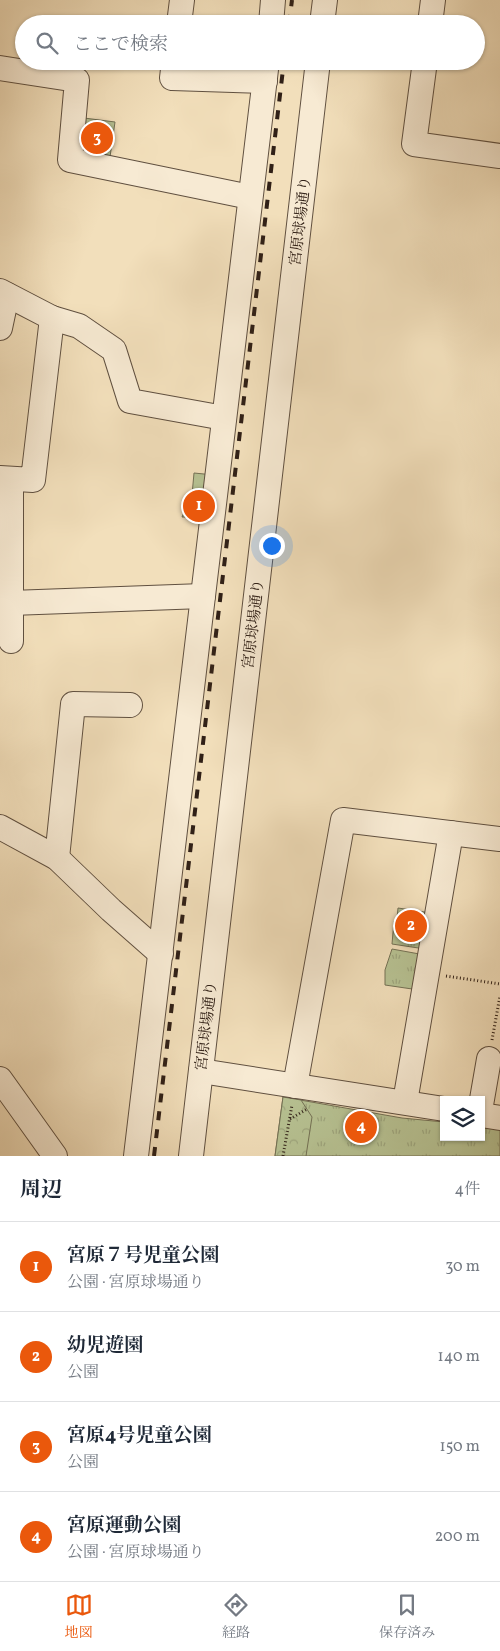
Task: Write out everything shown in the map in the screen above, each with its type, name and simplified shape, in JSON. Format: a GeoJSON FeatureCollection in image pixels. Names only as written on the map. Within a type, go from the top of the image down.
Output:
{"type":"FeatureCollection","features":[{"type":"Feature","properties":{"kind":"street"},"geometry":{"type":"LineString","coordinates":[[180,15],[182,0]]}},
{"type":"Feature","properties":{"kind":"street"},"geometry":{"type":"LineString","coordinates":[[272,15],[273,0]]}},
{"type":"Feature","properties":{"kind":"street"},"geometry":{"type":"LineString","coordinates":[[323,15],[325,0]]}},
{"type":"Feature","properties":{"kind":"street"},"geometry":{"type":"LineString","coordinates":[[431,15],[433,0]]}},
{"type":"Feature","properties":{"kind":"street"},"geometry":{"type":"LineString","coordinates":[[0,68],[77,80],[70,160],[250,197]]}},
{"type":"Feature","properties":{"kind":"street"},"geometry":{"type":"LineString","coordinates":[[136,1156],[266,71],[172,78],[173,70]]}},
{"type":"Feature","properties":{"kind":"street","name":"宮原球場通り"},"geometry":{"type":"LineString","coordinates":[[191,1156],[317,70]]}},
{"type":"Feature","properties":{"kind":"street"},"geometry":{"type":"LineString","coordinates":[[424,70],[414,144],[500,156]]}},
{"type":"Feature","properties":{"kind":"street"},"geometry":{"type":"LineString","coordinates":[[0,328],[3,293],[52,318],[78,326],[114,350],[130,402],[224,418]]}},
{"type":"Feature","properties":{"kind":"street"},"geometry":{"type":"LineString","coordinates":[[11,640],[6,478],[33,480],[52,318]]}},
{"type":"Feature","properties":{"kind":"street"},"geometry":{"type":"LineString","coordinates":[[11,604],[203,596]]}},
{"type":"Feature","properties":{"kind":"street"},"geometry":{"type":"LineString","coordinates":[[58,858],[73,704],[130,705]]}},
{"type":"Feature","properties":{"kind":"street"},"geometry":{"type":"LineString","coordinates":[[296,1086],[343,820],[500,840]]}},
{"type":"Feature","properties":{"kind":"street"},"geometry":{"type":"LineString","coordinates":[[0,827],[58,858],[111,910],[161,954]]}},
{"type":"Feature","properties":{"kind":"street"},"geometry":{"type":"LineString","coordinates":[[405,1102],[451,833]]}},
{"type":"Feature","properties":{"kind":"street"},"geometry":{"type":"LineString","coordinates":[[483,1096],[489,1059]]}},
{"type":"Feature","properties":{"kind":"street"},"geometry":{"type":"LineString","coordinates":[[201,1072],[440,1108]]}},
{"type":"Feature","properties":{"kind":"street"},"geometry":{"type":"LineString","coordinates":[[0,1079],[55,1156]]}},
{"type":"Feature","properties":{"kind":"street"},"geometry":{"type":"LineString","coordinates":[[485,1116],[500,1118]]}},
{"type":"Feature","properties":{"kind":"path"},"geometry":{"type":"LineString","coordinates":[[428,973],[500,984]]}},
{"type":"Feature","properties":{"kind":"path"},"geometry":{"type":"LineString","coordinates":[[489,1059],[500,996]]}},
{"type":"Feature","properties":{"kind":"path"},"geometry":{"type":"LineString","coordinates":[[283,1156],[296,1086]]}},
{"type":"Feature","properties":{"kind":"green space"},"geometry":{"type":"Polygon","coordinates":[[[84,118],[115,122],[110,157],[80,153],[84,118]]]}},
{"type":"Feature","properties":{"kind":"green space"},"geometry":{"type":"Polygon","coordinates":[[[194,473],[214,475],[208,517],[182,517],[192,495],[194,473]]]}},
{"type":"Feature","properties":{"kind":"green space"},"geometry":{"type":"Polygon","coordinates":[[[398,908],[431,913],[425,949],[392,944],[394,921],[397,918],[398,908]]]}},
{"type":"Feature","properties":{"kind":"green space"},"geometry":{"type":"Polygon","coordinates":[[[392,949],[425,955],[419,990],[385,985],[385,970],[392,949]]]}},
{"type":"Feature","properties":{"kind":"green space"},"geometry":{"type":"Polygon","coordinates":[[[283,1097],[402,1118],[440,1122],[440,1141],[485,1141],[485,1126],[500,1128],[500,1156],[275,1156],[283,1097]]]}},
{"type":"Feature","properties":{"kind":"green space"},"geometry":{"type":"Polygon","coordinates":[[[283,1097],[301,1100],[312,1117],[306,1156],[275,1156],[283,1097]]]}},
{"type":"Feature","properties":{"kind":"railway"},"geometry":{"type":"LineString","coordinates":[[290,15],[292,0]]}},
{"type":"Feature","properties":{"kind":"railway"},"geometry":{"type":"LineString","coordinates":[[154,1156],[283,70]]}},
{"type":"Feature","properties":{"kind":"place","name":"宮原4号児童公園"},"geometry":{"type":"Point","coordinates":[97,138]}},
{"type":"Feature","properties":{"kind":"place","name":"宮原７号児童公園"},"geometry":{"type":"Point","coordinates":[199,506]}},
{"type":"Feature","properties":{"kind":"place","name":"幼児遊園"},"geometry":{"type":"Point","coordinates":[411,926]}},
{"type":"Feature","properties":{"kind":"place","name":"宮原運動公園"},"geometry":{"type":"Point","coordinates":[361,1127]}}]}
